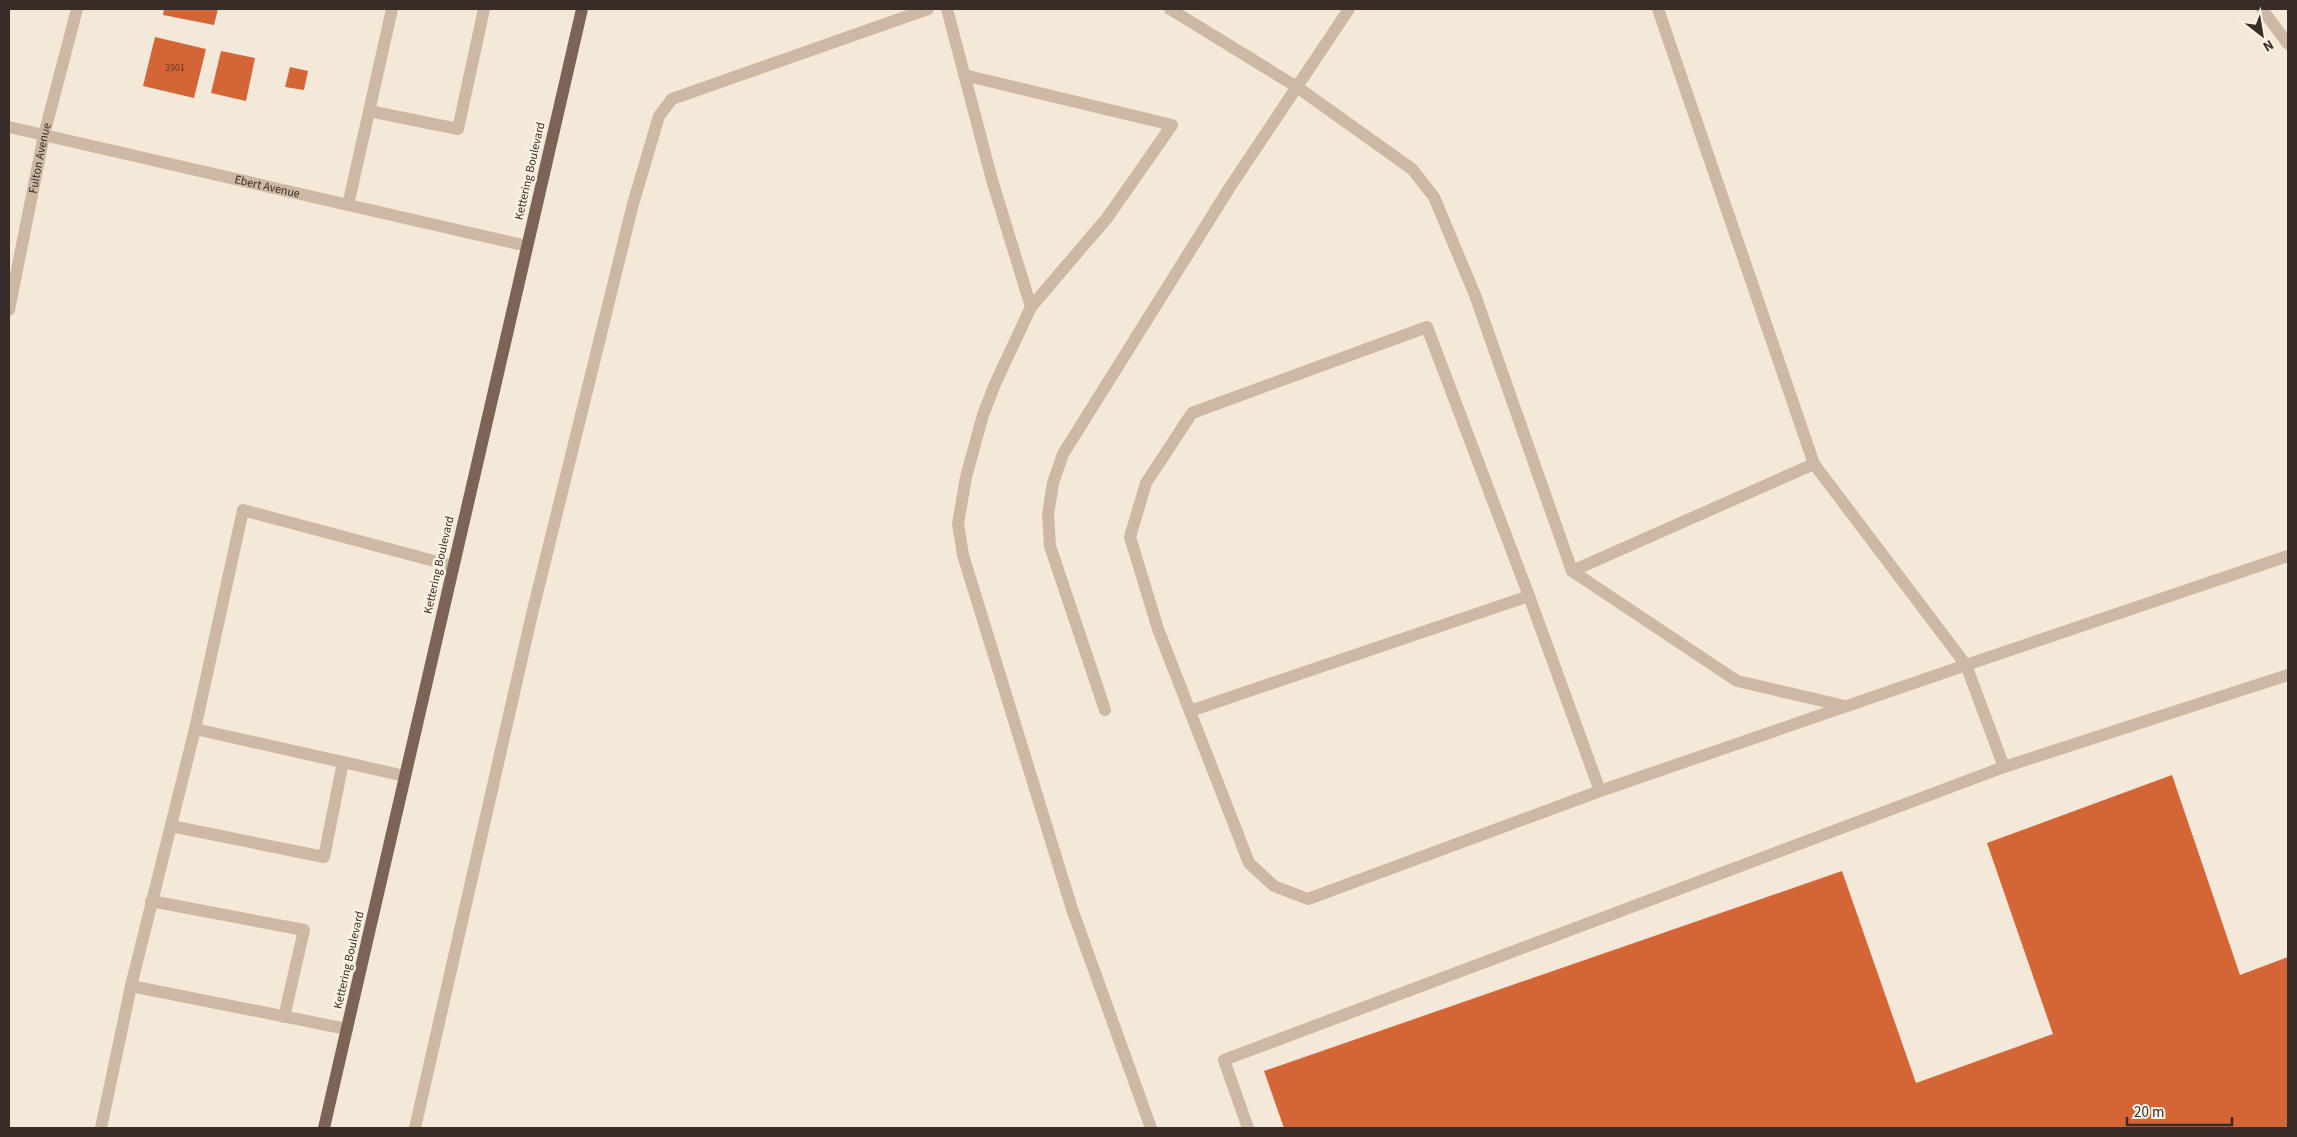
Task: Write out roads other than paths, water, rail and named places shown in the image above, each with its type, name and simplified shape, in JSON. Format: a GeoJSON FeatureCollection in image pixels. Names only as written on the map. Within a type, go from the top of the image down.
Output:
{"type":"FeatureCollection","features":[{"type":"Feature","properties":{"kind":"main road","name":"Kettering Boulevard"},"geometry":{"type":"LineString","coordinates":[[324,1128],[582,9]]}},
{"type":"Feature","properties":{"kind":"street","name":"Fulton Avenue"},"geometry":{"type":"LineString","coordinates":[[9,310],[44,135],[77,9]]}},
{"type":"Feature","properties":{"kind":"street"},"geometry":{"type":"LineString","coordinates":[[348,205],[392,9]]}},
{"type":"Feature","properties":{"kind":"street"},"geometry":{"type":"LineString","coordinates":[[369,111],[458,130],[484,9]]}},
{"type":"Feature","properties":{"kind":"street"},"geometry":{"type":"LineString","coordinates":[[415,1128],[532,614],[633,204],[659,116],[672,99],[928,9]]}},
{"type":"Feature","properties":{"kind":"street"},"geometry":{"type":"LineString","coordinates":[[947,9],[992,180],[1031,307]]}},
{"type":"Feature","properties":{"kind":"street"},"geometry":{"type":"LineString","coordinates":[[1170,9],[1297,87],[1412,169],[1434,197],[1475,295],[1572,571],[1737,681],[1845,706]]}},
{"type":"Feature","properties":{"kind":"street"},"geometry":{"type":"LineString","coordinates":[[1104,710],[1050,546],[1048,514],[1052,484],[1064,454],[1230,187],[1349,9]]}},
{"type":"Feature","properties":{"kind":"street"},"geometry":{"type":"LineString","coordinates":[[1658,9],[1814,464],[1966,665],[2004,767]]}},
{"type":"Feature","properties":{"kind":"street"},"geometry":{"type":"LineString","coordinates":[[2262,9],[2288,44]]}},
{"type":"Feature","properties":{"kind":"street"},"geometry":{"type":"LineString","coordinates":[[964,75],[1172,125],[1107,218],[1031,307],[995,384],[983,415],[966,477],[958,524],[963,555],[1072,909],[1151,1128]]}},
{"type":"Feature","properties":{"kind":"street","name":"Ebert Avenue"},"geometry":{"type":"LineString","coordinates":[[9,127],[527,246]]}},
{"type":"Feature","properties":{"kind":"street"},"geometry":{"type":"LineString","coordinates":[[1600,791],[1529,596],[1427,327],[1192,413],[1146,483],[1130,537],[1158,629],[1249,863],[1274,886],[1308,899],[1600,791],[2288,556]]}},
{"type":"Feature","properties":{"kind":"street"},"geometry":{"type":"LineString","coordinates":[[1572,571],[1814,464]]}},
{"type":"Feature","properties":{"kind":"street"},"geometry":{"type":"LineString","coordinates":[[101,1128],[131,986],[195,729],[243,510],[453,566]]}},
{"type":"Feature","properties":{"kind":"street"},"geometry":{"type":"LineString","coordinates":[[1190,711],[1529,596]]}},
{"type":"Feature","properties":{"kind":"street"},"geometry":{"type":"LineString","coordinates":[[1248,1128],[1224,1060],[2004,767],[2288,675]]}},
{"type":"Feature","properties":{"kind":"street"},"geometry":{"type":"LineString","coordinates":[[195,729],[405,776]]}},
{"type":"Feature","properties":{"kind":"street"},"geometry":{"type":"LineString","coordinates":[[171,826],[324,857],[344,762]]}},
{"type":"Feature","properties":{"kind":"street"},"geometry":{"type":"LineString","coordinates":[[151,901],[304,930],[284,1017]]}},
{"type":"Feature","properties":{"kind":"street"},"geometry":{"type":"LineString","coordinates":[[131,986],[347,1029]]}}]}
